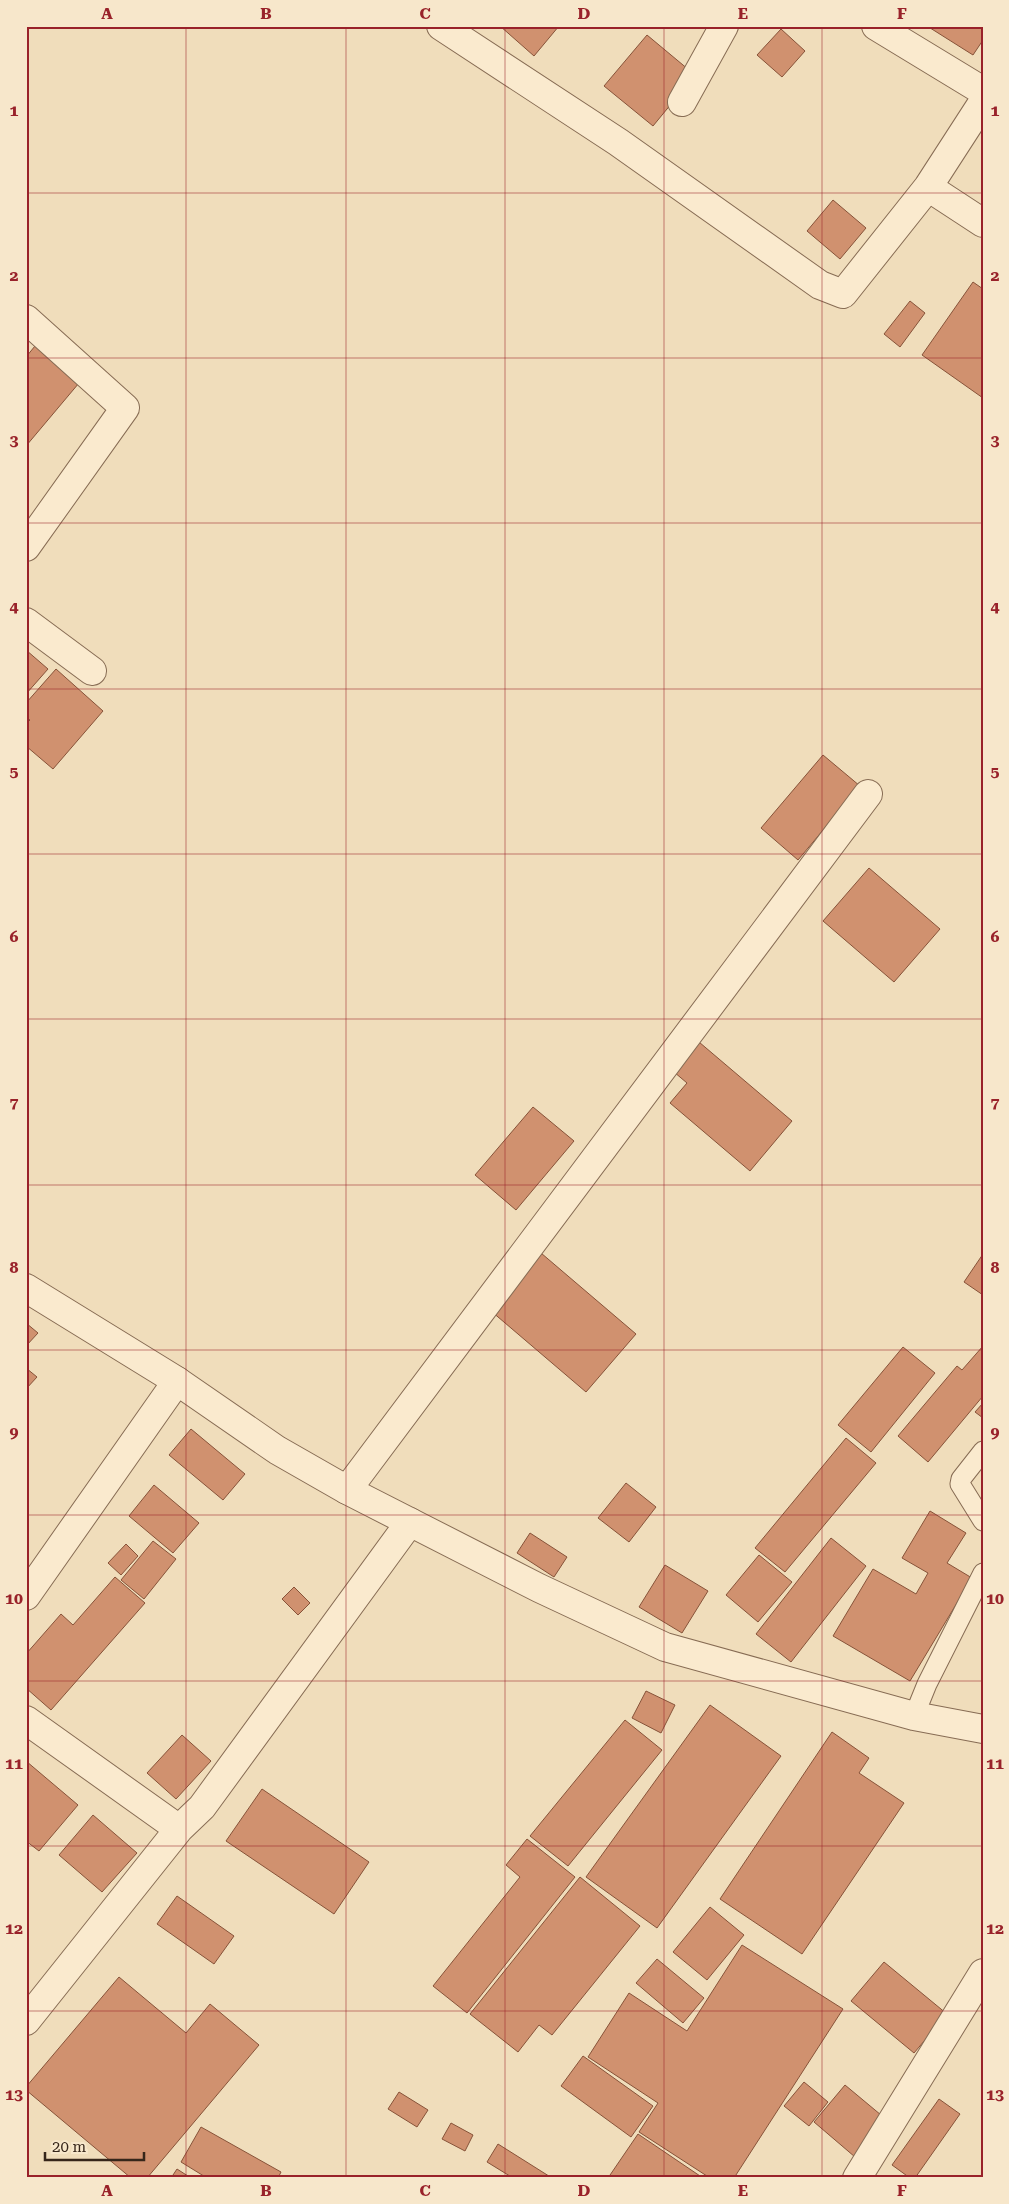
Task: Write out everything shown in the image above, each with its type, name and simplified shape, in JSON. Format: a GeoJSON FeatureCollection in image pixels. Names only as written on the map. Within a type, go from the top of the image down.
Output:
{"type":"FeatureCollection","features":[{"type":"Feature","properties":{"kind":"street"},"geometry":{"type":"LineString","coordinates":[[440,26],[618,142],[820,285],[843,294],[928,186],[983,102]]}},
{"type":"Feature","properties":{"kind":"street"},"geometry":{"type":"LineString","coordinates":[[682,102],[724,26]]}},
{"type":"Feature","properties":{"kind":"street"},"geometry":{"type":"LineString","coordinates":[[876,26],[983,91]]}},
{"type":"Feature","properties":{"kind":"street"},"geometry":{"type":"LineString","coordinates":[[928,186],[983,223]]}},
{"type":"Feature","properties":{"kind":"street"},"geometry":{"type":"LineString","coordinates":[[26,319],[125,408],[26,547]]}},
{"type":"Feature","properties":{"kind":"street"},"geometry":{"type":"LineString","coordinates":[[26,622],[92,671]]}},
{"type":"Feature","properties":{"kind":"street"},"geometry":{"type":"LineString","coordinates":[[347,1490],[868,794]]}},
{"type":"Feature","properties":{"kind":"street"},"geometry":{"type":"LineString","coordinates":[[26,1288],[178,1381],[277,1450],[347,1490],[539,1588],[665,1646],[914,1716],[983,1730]]}},
{"type":"Feature","properties":{"kind":"street"},"geometry":{"type":"LineString","coordinates":[[26,1596],[178,1381]]}},
{"type":"Feature","properties":{"kind":"street"},"geometry":{"type":"LineString","coordinates":[[26,2020],[179,1829],[202,1807],[410,1522]]}},
{"type":"Feature","properties":{"kind":"street"},"geometry":{"type":"LineString","coordinates":[[26,1720],[179,1829]]}},
{"type":"Feature","properties":{"kind":"street"},"geometry":{"type":"LineString","coordinates":[[857,2178],[983,1973]]}},
{"type":"Feature","properties":{"kind":"lane"},"geometry":{"type":"LineString","coordinates":[[983,1451],[961,1478],[960,1484],[983,1522]]}},
{"type":"Feature","properties":{"kind":"lane"},"geometry":{"type":"LineString","coordinates":[[914,1716],[927,1684],[983,1573]]}},
{"type":"Feature","properties":{"kind":"building"},"geometry":{"type":"Polygon","coordinates":[[[500,26],[559,26],[534,56],[500,26]]]}},
{"type":"Feature","properties":{"kind":"building"},"geometry":{"type":"Polygon","coordinates":[[[927,26],[983,26],[983,40],[973,55],[927,26]]]}},
{"type":"Feature","properties":{"kind":"building"},"geometry":{"type":"Polygon","coordinates":[[[781,29],[805,51],[782,77],[757,55],[781,29]]]}},
{"type":"Feature","properties":{"kind":"building"},"geometry":{"type":"Polygon","coordinates":[[[647,35],[695,75],[653,126],[604,86],[647,35]]]}},
{"type":"Feature","properties":{"kind":"building"},"geometry":{"type":"Polygon","coordinates":[[[833,200],[866,228],[840,259],[807,231],[833,200]]]}},
{"type":"Feature","properties":{"kind":"building"},"geometry":{"type":"Polygon","coordinates":[[[973,282],[983,289],[983,398],[922,355],[973,282]]]}},
{"type":"Feature","properties":{"kind":"building"},"geometry":{"type":"Polygon","coordinates":[[[910,301],[925,313],[900,347],[884,334],[910,301]]]}},
{"type":"Feature","properties":{"kind":"building"},"geometry":{"type":"Polygon","coordinates":[[[35,346],[79,383],[26,446],[26,357],[35,346]]]}},
{"type":"Feature","properties":{"kind":"building"},"geometry":{"type":"Polygon","coordinates":[[[26,650],[48,669],[26,694],[26,650]]]}},
{"type":"Feature","properties":{"kind":"building"},"geometry":{"type":"Polygon","coordinates":[[[56,669],[103,711],[53,769],[26,746],[26,724],[30,720],[26,717],[26,703],[56,669]]]}},
{"type":"Feature","properties":{"kind":"building"},"geometry":{"type":"Polygon","coordinates":[[[823,755],[860,786],[798,860],[761,828],[823,755]]]}},
{"type":"Feature","properties":{"kind":"building"},"geometry":{"type":"Polygon","coordinates":[[[869,868],[940,929],[894,982],[823,921],[869,868]]]}},
{"type":"Feature","properties":{"kind":"building"},"geometry":{"type":"Polygon","coordinates":[[[699,1042],[792,1121],[750,1171],[670,1103],[687,1083],[674,1072],[699,1042]]]}},
{"type":"Feature","properties":{"kind":"building"},"geometry":{"type":"Polygon","coordinates":[[[533,1107],[574,1141],[516,1210],[475,1175],[533,1107]]]}},
{"type":"Feature","properties":{"kind":"building"},"geometry":{"type":"Polygon","coordinates":[[[541,1253],[636,1334],[586,1392],[491,1311],[541,1253]]]}},
{"type":"Feature","properties":{"kind":"building"},"geometry":{"type":"Polygon","coordinates":[[[983,1254],[983,1295],[964,1282],[983,1254]]]}},
{"type":"Feature","properties":{"kind":"building"},"geometry":{"type":"Polygon","coordinates":[[[26,1323],[38,1333],[26,1346],[26,1323]]]}},
{"type":"Feature","properties":{"kind":"building"},"geometry":{"type":"Polygon","coordinates":[[[983,1346],[983,1396],[928,1462],[898,1436],[957,1366],[962,1370],[983,1346]]]}},
{"type":"Feature","properties":{"kind":"building"},"geometry":{"type":"Polygon","coordinates":[[[903,1347],[935,1373],[871,1452],[838,1425],[903,1347]]]}},
{"type":"Feature","properties":{"kind":"building"},"geometry":{"type":"Polygon","coordinates":[[[26,1368],[37,1377],[26,1389],[26,1368]]]}},
{"type":"Feature","properties":{"kind":"building"},"geometry":{"type":"Polygon","coordinates":[[[983,1403],[983,1418],[975,1412],[983,1403]]]}},
{"type":"Feature","properties":{"kind":"building"},"geometry":{"type":"Polygon","coordinates":[[[191,1429],[245,1474],[223,1500],[169,1455],[191,1429]]]}},
{"type":"Feature","properties":{"kind":"building"},"geometry":{"type":"Polygon","coordinates":[[[846,1438],[876,1463],[785,1572],[755,1548],[846,1438]]]}},
{"type":"Feature","properties":{"kind":"building"},"geometry":{"type":"Polygon","coordinates":[[[626,1483],[656,1507],[629,1542],[598,1518],[626,1483]]]}},
{"type":"Feature","properties":{"kind":"building"},"geometry":{"type":"Polygon","coordinates":[[[154,1485],[199,1523],[173,1553],[129,1516],[154,1485]]]}},
{"type":"Feature","properties":{"kind":"building"},"geometry":{"type":"Polygon","coordinates":[[[930,1511],[966,1533],[947,1563],[972,1578],[910,1681],[833,1636],[873,1569],[916,1594],[928,1573],[902,1558],[930,1511]]]}},
{"type":"Feature","properties":{"kind":"building"},"geometry":{"type":"Polygon","coordinates":[[[530,1533],[567,1557],[554,1577],[517,1553],[530,1533]]]}},
{"type":"Feature","properties":{"kind":"building"},"geometry":{"type":"Polygon","coordinates":[[[831,1538],[866,1566],[791,1662],[756,1634],[831,1538]]]}},
{"type":"Feature","properties":{"kind":"building"},"geometry":{"type":"Polygon","coordinates":[[[153,1541],[176,1559],[144,1599],[121,1580],[153,1541]]]}},
{"type":"Feature","properties":{"kind":"building"},"geometry":{"type":"Polygon","coordinates":[[[126,1544],[138,1556],[121,1575],[108,1563],[126,1544]]]}},
{"type":"Feature","properties":{"kind":"building"},"geometry":{"type":"Polygon","coordinates":[[[759,1555],[792,1582],[758,1622],[726,1595],[759,1555]]]}},
{"type":"Feature","properties":{"kind":"building"},"geometry":{"type":"Polygon","coordinates":[[[665,1565],[708,1591],[682,1633],[639,1607],[665,1565]]]}},
{"type":"Feature","properties":{"kind":"building"},"geometry":{"type":"Polygon","coordinates":[[[115,1577],[145,1603],[51,1710],[26,1688],[26,1654],[61,1614],[73,1625],[115,1577]]]}},
{"type":"Feature","properties":{"kind":"building"},"geometry":{"type":"Polygon","coordinates":[[[294,1587],[310,1603],[298,1615],[282,1599],[294,1587]]]}},
{"type":"Feature","properties":{"kind":"building"},"geometry":{"type":"Polygon","coordinates":[[[646,1691],[675,1705],[661,1733],[632,1718],[646,1691]]]}},
{"type":"Feature","properties":{"kind":"building"},"geometry":{"type":"Polygon","coordinates":[[[710,1705],[781,1756],[657,1928],[586,1877],[710,1705]]]}},
{"type":"Feature","properties":{"kind":"building"},"geometry":{"type":"Polygon","coordinates":[[[625,1720],[662,1750],[568,1866],[530,1836],[625,1720]]]}},
{"type":"Feature","properties":{"kind":"building"},"geometry":{"type":"Polygon","coordinates":[[[832,1732],[869,1758],[859,1773],[904,1803],[802,1954],[720,1899],[832,1732]]]}},
{"type":"Feature","properties":{"kind":"building"},"geometry":{"type":"Polygon","coordinates":[[[182,1735],[211,1761],[176,1799],[147,1773],[182,1735]]]}},
{"type":"Feature","properties":{"kind":"building"},"geometry":{"type":"Polygon","coordinates":[[[26,1761],[78,1805],[39,1851],[26,1841],[26,1761]]]}},
{"type":"Feature","properties":{"kind":"building"},"geometry":{"type":"Polygon","coordinates":[[[262,1789],[369,1862],[334,1914],[226,1841],[262,1789]]]}},
{"type":"Feature","properties":{"kind":"building"},"geometry":{"type":"Polygon","coordinates":[[[93,1815],[137,1853],[102,1892],[59,1855],[93,1815]]]}},
{"type":"Feature","properties":{"kind":"building"},"geometry":{"type":"Polygon","coordinates":[[[527,1839],[575,1877],[467,2013],[433,1986],[520,1877],[506,1865],[527,1839]]]}},
{"type":"Feature","properties":{"kind":"building"},"geometry":{"type":"Polygon","coordinates":[[[580,1877],[640,1926],[552,2035],[539,2025],[518,2052],[470,2014],[580,1877]]]}},
{"type":"Feature","properties":{"kind":"building"},"geometry":{"type":"Polygon","coordinates":[[[177,1896],[234,1936],[214,1964],[157,1924],[177,1896]]]}},
{"type":"Feature","properties":{"kind":"building"},"geometry":{"type":"Polygon","coordinates":[[[710,1907],[744,1935],[707,1980],[673,1952],[710,1907]]]}},
{"type":"Feature","properties":{"kind":"building"},"geometry":{"type":"Polygon","coordinates":[[[742,1945],[843,2009],[734,2178],[710,2178],[639,2132],[658,2103],[588,2057],[629,1993],[687,2031],[742,1945]]]}},
{"type":"Feature","properties":{"kind":"building"},"geometry":{"type":"Polygon","coordinates":[[[657,1959],[704,1998],[683,2023],[636,1983],[657,1959]]]}},
{"type":"Feature","properties":{"kind":"building"},"geometry":{"type":"Polygon","coordinates":[[[884,1962],[947,2014],[914,2053],[851,2001],[884,1962]]]}},
{"type":"Feature","properties":{"kind":"building"},"geometry":{"type":"Polygon","coordinates":[[[119,1977],[186,2033],[210,2004],[259,2045],[147,2178],[131,2178],[26,2090],[26,2087],[119,1977]]]}},
{"type":"Feature","properties":{"kind":"building"},"geometry":{"type":"Polygon","coordinates":[[[583,2056],[653,2106],[631,2137],[561,2086],[583,2056]]]}},
{"type":"Feature","properties":{"kind":"building"},"geometry":{"type":"Polygon","coordinates":[[[804,2082],[828,2102],[809,2126],[784,2106],[804,2082]]]}},
{"type":"Feature","properties":{"kind":"building"},"geometry":{"type":"Polygon","coordinates":[[[845,2085],[887,2120],[855,2157],[814,2122],[845,2085]]]}},
{"type":"Feature","properties":{"kind":"building"},"geometry":{"type":"Polygon","coordinates":[[[399,2092],[428,2110],[417,2127],[388,2109],[399,2092]]]}},
{"type":"Feature","properties":{"kind":"building"},"geometry":{"type":"Polygon","coordinates":[[[939,2099],[960,2114],[915,2178],[910,2178],[892,2165],[939,2099]]]}},
{"type":"Feature","properties":{"kind":"building"},"geometry":{"type":"Polygon","coordinates":[[[451,2123],[473,2135],[465,2151],[442,2139],[451,2123]]]}},
{"type":"Feature","properties":{"kind":"building"},"geometry":{"type":"Polygon","coordinates":[[[201,2127],[281,2172],[278,2178],[207,2178],[181,2162],[201,2127]]]}},
{"type":"Feature","properties":{"kind":"building"},"geometry":{"type":"Polygon","coordinates":[[[638,2134],[703,2178],[608,2178],[638,2134]]]}},
{"type":"Feature","properties":{"kind":"building"},"geometry":{"type":"Polygon","coordinates":[[[498,2144],[552,2178],[513,2178],[487,2162],[498,2144]]]}},
{"type":"Feature","properties":{"kind":"building"},"geometry":{"type":"Polygon","coordinates":[[[177,2169],[191,2178],[171,2178],[177,2169]]]}}]}
